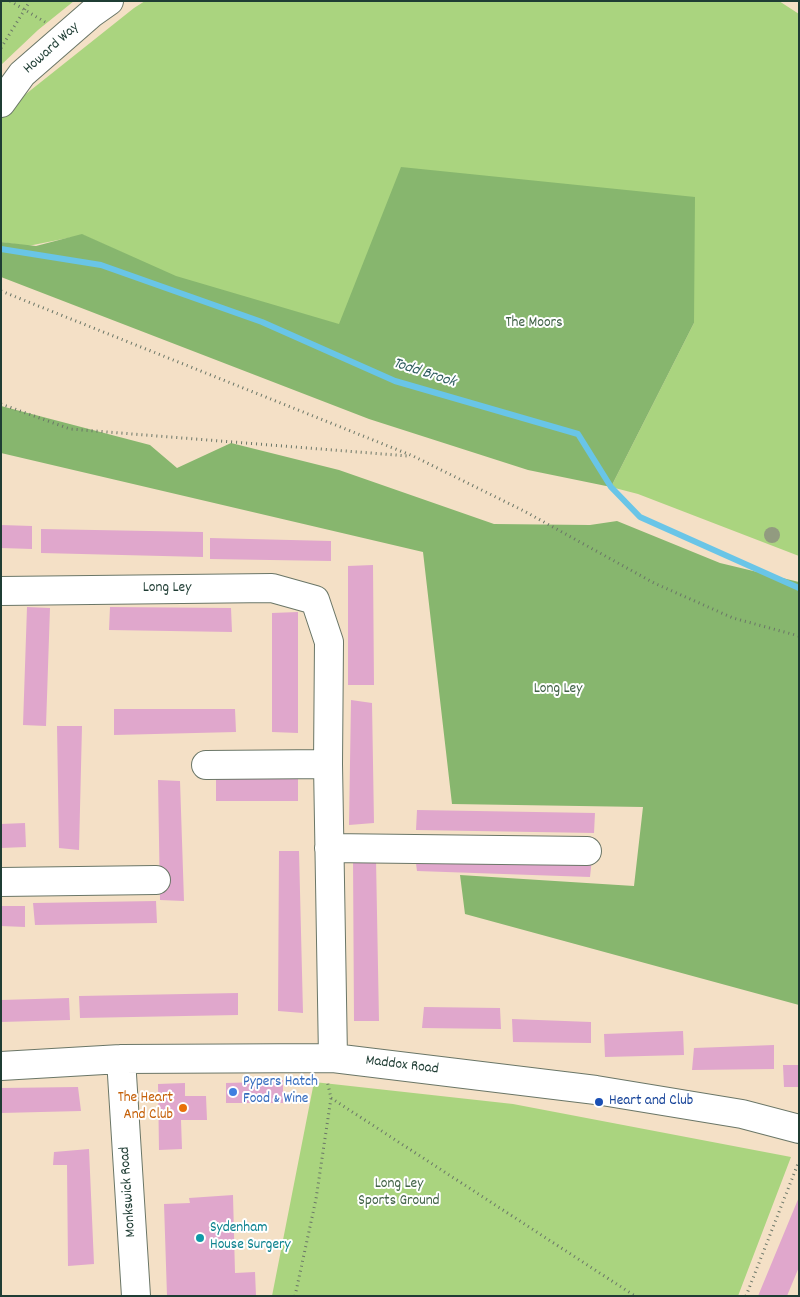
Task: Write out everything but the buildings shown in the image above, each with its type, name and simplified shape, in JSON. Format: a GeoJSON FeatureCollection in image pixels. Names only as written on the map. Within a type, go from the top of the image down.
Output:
{"type":"FeatureCollection","features":[{"type":"Feature","properties":{"kind":"street","name":"Howard Way"},"geometry":{"type":"LineString","coordinates":[[2,102],[22,74],[92,12],[109,1]]}},
{"type":"Feature","properties":{"kind":"street","name":"Long Ley"},"geometry":{"type":"LineString","coordinates":[[1,591],[272,588],[315,600],[329,642],[328,1058]]}},
{"type":"Feature","properties":{"kind":"street"},"geometry":{"type":"LineString","coordinates":[[206,765],[328,764]]}},
{"type":"Feature","properties":{"kind":"street"},"geometry":{"type":"LineString","coordinates":[[329,848],[587,851]]}},
{"type":"Feature","properties":{"kind":"street"},"geometry":{"type":"LineString","coordinates":[[1,882],[156,880]]}},
{"type":"Feature","properties":{"kind":"street","name":"Maddox Road"},"geometry":{"type":"LineString","coordinates":[[1,1066],[121,1059],[328,1058],[596,1090],[742,1114],[799,1129]]}},
{"type":"Feature","properties":{"kind":"street","name":"Monkswick Road"},"geometry":{"type":"LineString","coordinates":[[121,1059],[136,1296]]}},
{"type":"Feature","properties":{"kind":"path"},"geometry":{"type":"LineString","coordinates":[[10,1],[67,35]]}},
{"type":"Feature","properties":{"kind":"path"},"geometry":{"type":"LineString","coordinates":[[1,48],[30,1]]}},
{"type":"Feature","properties":{"kind":"path"},"geometry":{"type":"LineString","coordinates":[[1,291],[413,456],[524,511],[654,583],[733,618],[799,636]]}},
{"type":"Feature","properties":{"kind":"path"},"geometry":{"type":"LineString","coordinates":[[1,404],[70,429],[413,456]]}},
{"type":"Feature","properties":{"kind":"path"},"geometry":{"type":"LineString","coordinates":[[295,1296],[316,1199],[331,1098],[328,1058]]}},
{"type":"Feature","properties":{"kind":"path"},"geometry":{"type":"LineString","coordinates":[[331,1098],[635,1296]]}},
{"type":"Feature","properties":{"kind":"path"},"geometry":{"type":"LineString","coordinates":[[746,1296],[799,1161]]}},
{"type":"Feature","properties":{"kind":"green space"},"geometry":{"type":"Polygon","coordinates":[[[1,1],[74,1],[38,30],[1,65],[1,1]]]}},
{"type":"Feature","properties":{"kind":"green space"},"geometry":{"type":"Polygon","coordinates":[[[145,1],[779,1],[799,14],[799,556],[638,494],[611,487],[694,323],[340,325],[176,277],[83,235],[28,246],[1,242],[2,113],[145,1]]]}},
{"type":"Feature","properties":{"kind":"green space","name":"The Moors"},"geometry":{"type":"Polygon","coordinates":[[[401,167],[695,197],[694,323],[611,487],[528,470],[369,419],[1,277],[1,242],[36,246],[82,234],[176,276],[339,324],[401,167]]]}},
{"type":"Feature","properties":{"kind":"green space","name":"Long Ley"},"geometry":{"type":"Polygon","coordinates":[[[1,406],[150,445],[177,468],[231,443],[339,470],[494,524],[590,525],[617,521],[720,563],[799,582],[799,1005],[465,914],[460,875],[634,886],[643,807],[452,804],[423,552],[1,453],[1,406]]]}},
{"type":"Feature","properties":{"kind":"green space","name":"Long Ley Sports Ground"},"geometry":{"type":"Polygon","coordinates":[[[314,1082],[513,1104],[791,1157],[738,1296],[272,1296],[314,1082]]]}},
{"type":"Feature","properties":{"kind":"waterway","name":"Todd Brook"},"geometry":{"type":"LineString","coordinates":[[1,249],[101,265],[262,322],[395,381],[578,434],[611,487],[640,517],[799,588]]}},
{"type":"Feature","properties":{"kind":"place","name":"Pypers Hatch Food & Wine"},"geometry":{"type":"Point","coordinates":[233,1092]}},
{"type":"Feature","properties":{"kind":"place","name":"Heart and Club"},"geometry":{"type":"Point","coordinates":[599,1102]}},
{"type":"Feature","properties":{"kind":"place","name":"The Heart And Club"},"geometry":{"type":"Point","coordinates":[183,1108]}},
{"type":"Feature","properties":{"kind":"place","name":"Sydenham House Surgery"},"geometry":{"type":"Point","coordinates":[200,1238]}}]}
